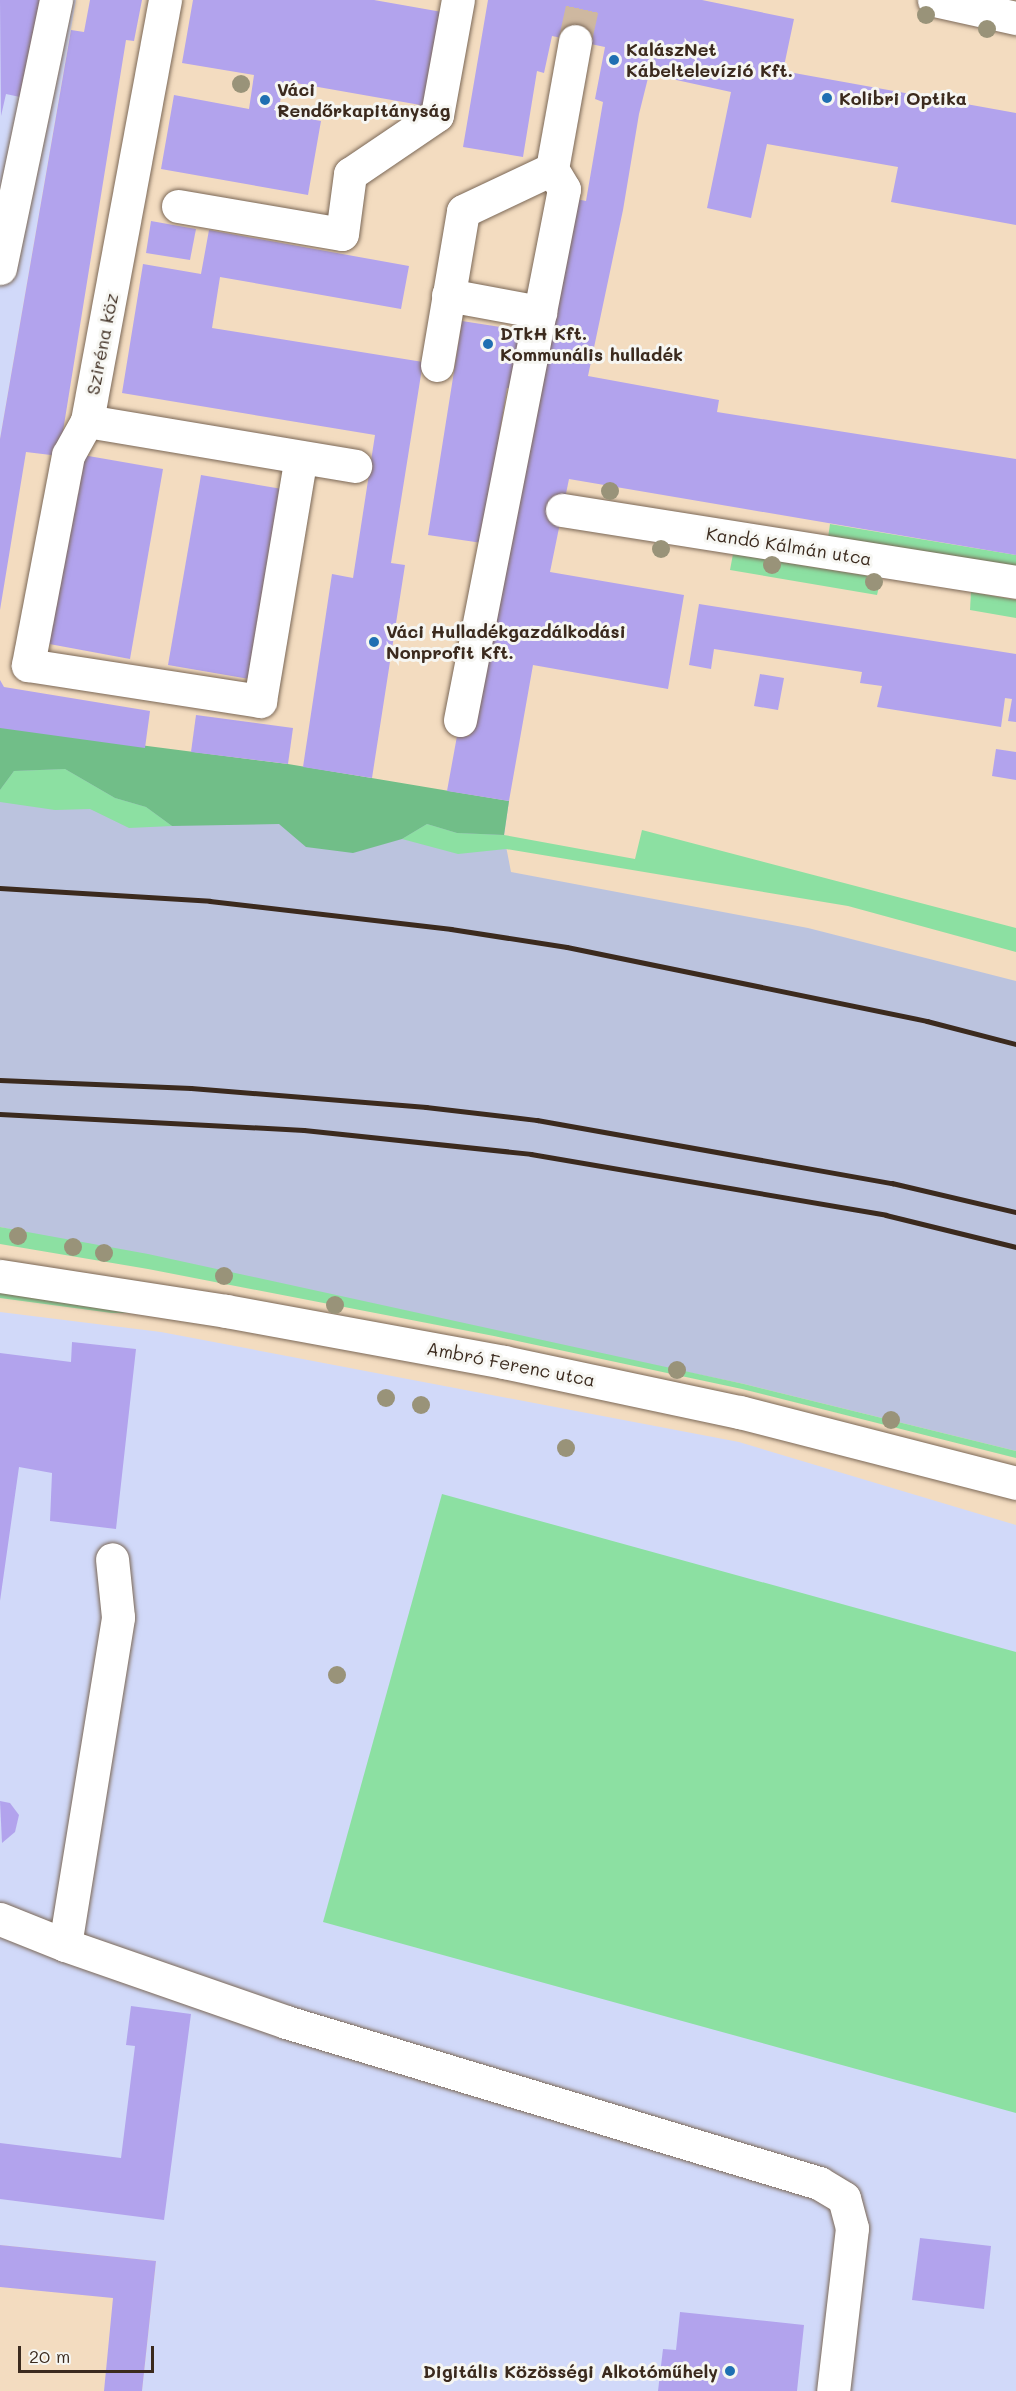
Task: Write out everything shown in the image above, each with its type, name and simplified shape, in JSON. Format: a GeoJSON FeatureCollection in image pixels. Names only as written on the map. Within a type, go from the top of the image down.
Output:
{"type":"FeatureCollection","features":[{"type":"Feature","properties":{"kind":"street"},"geometry":{"type":"LineString","coordinates":[[0,268],[56,0]]}},
{"type":"Feature","properties":{"kind":"street","name":"Sziréna köz"},"geometry":{"type":"LineString","coordinates":[[165,0],[87,421],[355,466]]}},
{"type":"Feature","properties":{"kind":"street"},"geometry":{"type":"LineString","coordinates":[[178,207],[342,234],[350,174],[437,115],[458,0]]}},
{"type":"Feature","properties":{"kind":"street"},"geometry":{"type":"LineString","coordinates":[[934,0],[1016,18]]}},
{"type":"Feature","properties":{"kind":"street"},"geometry":{"type":"LineString","coordinates":[[460,720],[564,189],[552,170],[575,41]]}},
{"type":"Feature","properties":{"kind":"street"},"geometry":{"type":"LineString","coordinates":[[437,365],[463,211],[552,170]]}},
{"type":"Feature","properties":{"kind":"street"},"geometry":{"type":"LineString","coordinates":[[448,295],[540,312]]}},
{"type":"Feature","properties":{"kind":"street"},"geometry":{"type":"LineString","coordinates":[[87,421],[68,455],[28,665],[260,701],[302,457]]}},
{"type":"Feature","properties":{"kind":"street","name":"Kandó Kálmán utca"},"geometry":{"type":"LineString","coordinates":[[562,510],[1016,582]]}},
{"type":"Feature","properties":{"kind":"street","name":"Ambró Ferenc utca"},"geometry":{"type":"LineString","coordinates":[[0,1276],[226,1311],[504,1362],[740,1412],[1016,1483]]}},
{"type":"Feature","properties":{"kind":"street"},"geometry":{"type":"LineString","coordinates":[[64,1945],[118,1617],[112,1559]]}},
{"type":"Feature","properties":{"kind":"street"},"geometry":{"type":"LineString","coordinates":[[0,1918],[64,1945],[286,2022],[819,2183],[844,2198],[852,2228],[833,2391]]}},
{"type":"Feature","properties":{"kind":"shaded area"},"geometry":{"type":"Polygon","coordinates":[[[0,0],[76,0],[0,439],[0,0]]]}},
{"type":"Feature","properties":{"kind":"shaded area"},"geometry":{"type":"Polygon","coordinates":[[[0,728],[509,801],[504,836],[511,872],[808,928],[1016,981],[1016,1451],[744,1384],[0,1227],[0,728]]]}},
{"type":"Feature","properties":{"kind":"shaded area"},"geometry":{"type":"Polygon","coordinates":[[[0,1312],[161,1332],[739,1442],[1016,1525],[1016,2391],[142,2391],[156,2261],[0,2245],[0,1312]]]}},
{"type":"Feature","properties":{"kind":"green space"},"geometry":{"type":"Polygon","coordinates":[[[830,524],[1016,555],[1016,569],[828,538],[830,524]]]}},
{"type":"Feature","properties":{"kind":"green space"},"geometry":{"type":"Polygon","coordinates":[[[733,554],[881,578],[877,595],[730,570],[733,554]]]}},
{"type":"Feature","properties":{"kind":"green space"},"geometry":{"type":"Polygon","coordinates":[[[971,592],[1016,600],[1016,618],[970,610],[971,592]]]}},
{"type":"Feature","properties":{"kind":"green space"},"geometry":{"type":"Polygon","coordinates":[[[0,727],[288,764],[509,801],[504,835],[457,833],[427,824],[402,839],[353,853],[306,847],[279,824],[172,826],[146,807],[115,798],[65,769],[14,771],[0,790],[0,727]]]}},
{"type":"Feature","properties":{"kind":"green space"},"geometry":{"type":"Polygon","coordinates":[[[65,769],[115,798],[146,807],[172,826],[129,828],[90,809],[55,810],[0,802],[0,790],[14,771],[65,769]]]}},
{"type":"Feature","properties":{"kind":"green space"},"geometry":{"type":"Polygon","coordinates":[[[427,824],[457,833],[504,835],[635,859],[642,830],[1016,928],[1016,952],[848,906],[506,849],[458,854],[402,839],[427,824]]]}},
{"type":"Feature","properties":{"kind":"green space"},"geometry":{"type":"Polygon","coordinates":[[[0,1227],[148,1254],[744,1384],[1016,1451],[1016,1458],[742,1389],[494,1336],[148,1269],[0,1244],[0,1227]]]}},
{"type":"Feature","properties":{"kind":"green space"},"geometry":{"type":"Polygon","coordinates":[[[0,1288],[175,1313],[112,1313],[0,1298],[0,1288]]]}},
{"type":"Feature","properties":{"kind":"green space"},"geometry":{"type":"Polygon","coordinates":[[[442,1494],[1016,1652],[1016,2113],[323,1922],[442,1494]]]}},
{"type":"Feature","properties":{"kind":"building"},"geometry":{"type":"Polygon","coordinates":[[[0,0],[40,0],[20,97],[6,94],[1,116],[0,0]]]}},
{"type":"Feature","properties":{"kind":"building"},"geometry":{"type":"Polygon","coordinates":[[[90,0],[142,0],[134,41],[126,40],[59,456],[26,452],[0,610],[0,439],[71,30],[84,32],[90,0]]]}},
{"type":"Feature","properties":{"kind":"building","name":"Váci Rendőrkapitányság"},"geometry":{"type":"Polygon","coordinates":[[[193,0],[374,0],[442,12],[426,106],[284,81],[278,113],[321,121],[308,195],[161,169],[174,95],[249,109],[254,75],[182,63],[193,0]]]}},
{"type":"Feature","properties":{"kind":"building"},"geometry":{"type":"Polygon","coordinates":[[[488,0],[702,0],[794,19],[783,71],[1016,113],[1016,225],[891,202],[898,167],[767,144],[751,218],[707,208],[731,92],[649,74],[639,114],[623,210],[588,376],[719,400],[717,412],[1016,459],[1016,555],[569,479],[550,572],[684,595],[668,689],[533,665],[509,801],[447,791],[457,736],[469,736],[576,199],[586,201],[603,102],[595,99],[605,47],[552,36],[544,73],[537,71],[523,157],[463,147],[488,0]]]}},
{"type":"Feature","properties":{"kind":"building"},"geometry":{"type":"Polygon","coordinates":[[[151,221],[196,229],[190,260],[146,253],[151,221]]]}},
{"type":"Feature","properties":{"kind":"building"},"geometry":{"type":"Polygon","coordinates":[[[209,230],[409,266],[401,309],[220,277],[212,328],[423,362],[391,563],[405,565],[372,778],[303,767],[332,574],[353,578],[375,435],[122,393],[143,264],[201,274],[209,230]]]}},
{"type":"Feature","properties":{"kind":"building"},"geometry":{"type":"Polygon","coordinates":[[[462,321],[526,331],[517,389],[507,388],[482,543],[428,535],[462,321]]]}},
{"type":"Feature","properties":{"kind":"building"},"geometry":{"type":"Polygon","coordinates":[[[77,454],[163,469],[130,659],[44,643],[77,454]]]}},
{"type":"Feature","properties":{"kind":"building"},"geometry":{"type":"Polygon","coordinates":[[[201,475],[288,490],[255,680],[168,665],[201,475]]]}},
{"type":"Feature","properties":{"kind":"building"},"geometry":{"type":"Polygon","coordinates":[[[699,604],[1016,654],[1016,722],[1008,721],[1012,699],[1005,698],[1001,727],[877,707],[882,686],[860,683],[862,672],[714,649],[711,669],[689,665],[699,604]]]}},
{"type":"Feature","properties":{"kind":"building"},"geometry":{"type":"Polygon","coordinates":[[[760,674],[784,678],[778,710],[754,706],[760,674]]]}},
{"type":"Feature","properties":{"kind":"building"},"geometry":{"type":"Polygon","coordinates":[[[0,680],[4,687],[150,711],[145,748],[0,728],[0,680]]]}},
{"type":"Feature","properties":{"kind":"building"},"geometry":{"type":"Polygon","coordinates":[[[196,715],[293,728],[288,764],[191,752],[196,715]]]}},
{"type":"Feature","properties":{"kind":"building"},"geometry":{"type":"Polygon","coordinates":[[[996,749],[1016,752],[1016,780],[992,776],[996,749]]]}},
{"type":"Feature","properties":{"kind":"building"},"geometry":{"type":"Polygon","coordinates":[[[72,1342],[136,1349],[116,1529],[50,1521],[52,1473],[19,1467],[0,1601],[0,1353],[71,1362],[72,1342]]]}},
{"type":"Feature","properties":{"kind":"building"},"geometry":{"type":"Polygon","coordinates":[[[0,1801],[10,1803],[19,1815],[15,1832],[2,1843],[0,1801]]]}},
{"type":"Feature","properties":{"kind":"building"},"geometry":{"type":"Polygon","coordinates":[[[131,2006],[191,2014],[164,2220],[0,2199],[0,2143],[121,2158],[135,2046],[126,2045],[131,2006]]]}},
{"type":"Feature","properties":{"kind":"building"},"geometry":{"type":"Polygon","coordinates":[[[920,2238],[991,2246],[984,2309],[912,2300],[920,2238]]]}},
{"type":"Feature","properties":{"kind":"building"},"geometry":{"type":"Polygon","coordinates":[[[0,2245],[156,2261],[142,2391],[104,2391],[113,2298],[0,2287],[0,2245]]]}},
{"type":"Feature","properties":{"kind":"building","name":"Digitális Közösségi Alkotóműhely"},"geometry":{"type":"Polygon","coordinates":[[[680,2312],[804,2325],[797,2391],[658,2391],[663,2349],[676,2350],[680,2312]]]}},
{"type":"Feature","properties":{"kind":"tunnel"},"geometry":{"type":"LineString","coordinates":[[575,41],[584,0]]}},
{"type":"Feature","properties":{"kind":"railway"},"geometry":{"type":"LineString","coordinates":[[0,888],[210,901],[451,929],[567,947],[927,1021],[1016,1044]]}},
{"type":"Feature","properties":{"kind":"railway"},"geometry":{"type":"LineString","coordinates":[[0,1080],[191,1088],[426,1107],[537,1120],[892,1183],[1016,1212]]}},
{"type":"Feature","properties":{"kind":"railway"},"geometry":{"type":"LineString","coordinates":[[0,1114],[304,1130],[531,1154],[886,1215],[1016,1247]]}},
{"type":"Feature","properties":{"kind":"place","name":"KalászNet Kábeltelevízió Kft."},"geometry":{"type":"Point","coordinates":[614,60]}},
{"type":"Feature","properties":{"kind":"place","name":"Kolibri Optika"},"geometry":{"type":"Point","coordinates":[827,98]}},
{"type":"Feature","properties":{"kind":"place","name":"Váci Rendőrkapitányság"},"geometry":{"type":"Point","coordinates":[265,100]}},
{"type":"Feature","properties":{"kind":"place","name":"DTkH Kft. Kommunális hulladék"},"geometry":{"type":"Point","coordinates":[488,344]}},
{"type":"Feature","properties":{"kind":"place","name":"Váci Hulladékgazdálkodási Nonprofit Kft."},"geometry":{"type":"Point","coordinates":[374,642]}},
{"type":"Feature","properties":{"kind":"place","name":"Digitális Közösségi Alkotóműhely"},"geometry":{"type":"Point","coordinates":[730,2371]}}]}
